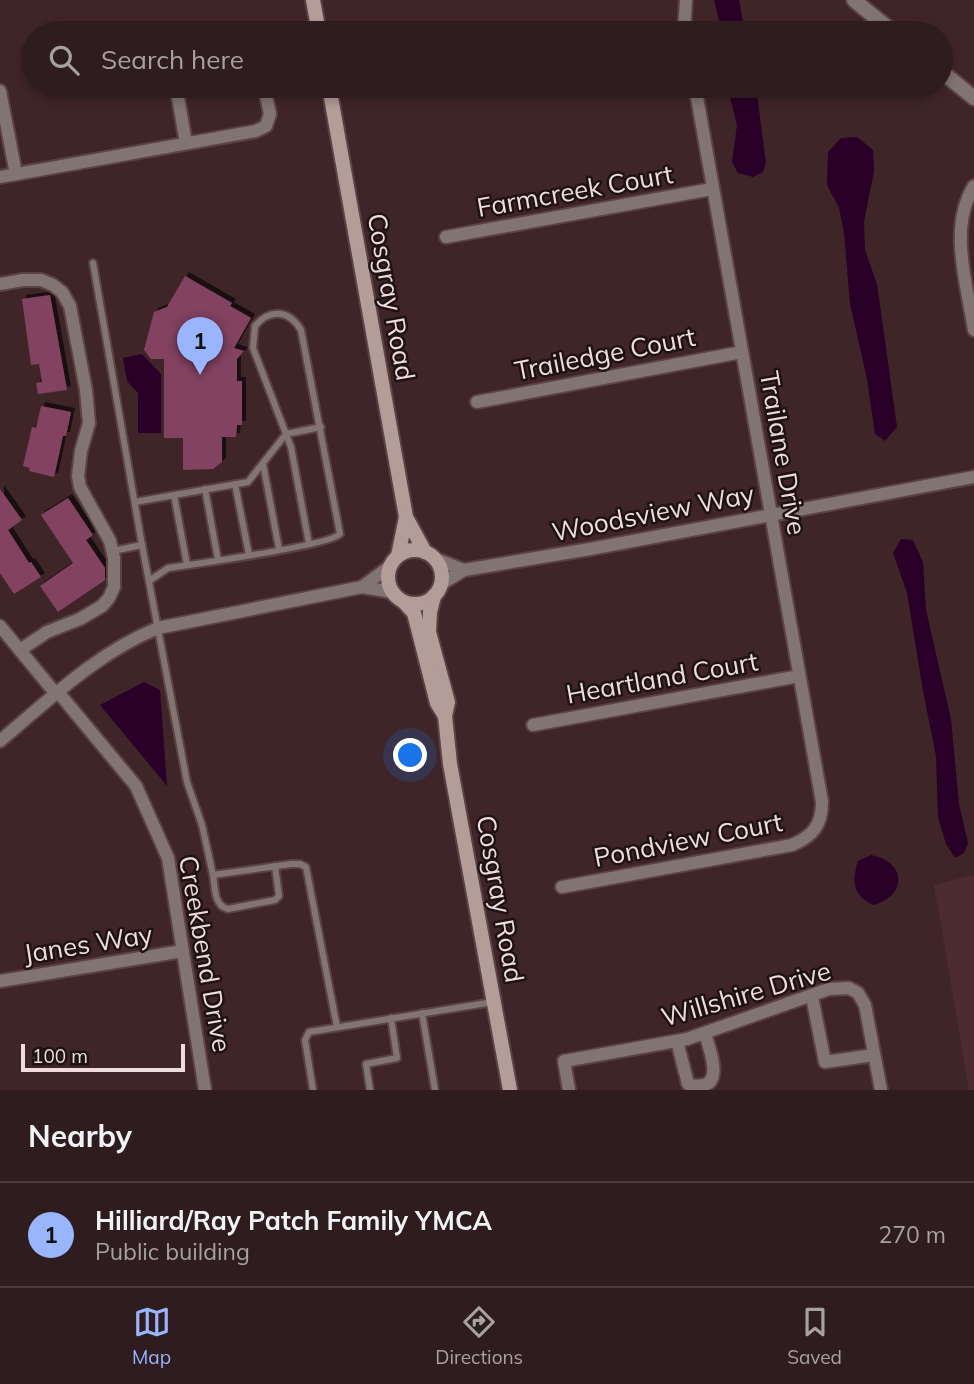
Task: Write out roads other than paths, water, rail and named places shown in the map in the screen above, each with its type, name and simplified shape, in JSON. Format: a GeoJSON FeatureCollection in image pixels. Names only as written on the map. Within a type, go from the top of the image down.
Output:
{"type":"FeatureCollection","features":[{"type":"Feature","properties":{"kind":"main road"},"geometry":{"type":"LineString","coordinates":[[313,0],[317,21]]}},
{"type":"Feature","properties":{"kind":"main road","name":"Cosgray Road"},"geometry":{"type":"LineString","coordinates":[[330,98],[406,517],[430,556]]}},
{"type":"Feature","properties":{"kind":"main road","name":"Cosgray Road"},"geometry":{"type":"LineString","coordinates":[[393,562],[406,517]]}},
{"type":"Feature","properties":{"kind":"main road"},"geometry":{"type":"LineString","coordinates":[[411,550],[430,556],[442,571],[438,590],[417,604],[404,602],[392,592],[388,576],[393,562],[411,550]]}},
{"type":"Feature","properties":{"kind":"main road","name":"Cosgray Road"},"geometry":{"type":"LineString","coordinates":[[438,590],[430,612],[429,632],[449,702],[445,716],[450,764],[510,1090]]}},
{"type":"Feature","properties":{"kind":"main road","name":"Cosgray Road"},"geometry":{"type":"LineString","coordinates":[[404,602],[414,613],[437,703],[445,716]]}},
{"type":"Feature","properties":{"kind":"street"},"geometry":{"type":"LineString","coordinates":[[685,21],[686,0]]}},
{"type":"Feature","properties":{"kind":"street"},"geometry":{"type":"LineString","coordinates":[[854,0],[879,21]]}},
{"type":"Feature","properties":{"kind":"street"},"geometry":{"type":"LineString","coordinates":[[953,81],[974,99]]}},
{"type":"Feature","properties":{"kind":"street"},"geometry":{"type":"LineString","coordinates":[[0,91],[16,174]]}},
{"type":"Feature","properties":{"kind":"street"},"geometry":{"type":"LineString","coordinates":[[178,98],[186,143]]}},
{"type":"Feature","properties":{"kind":"street"},"geometry":{"type":"LineString","coordinates":[[0,177],[256,131],[266,126],[270,114],[267,98]]}},
{"type":"Feature","properties":{"kind":"street","name":"Trailane Drive"},"geometry":{"type":"LineString","coordinates":[[697,98],[822,802],[822,815],[817,828]]}},
{"type":"Feature","properties":{"kind":"street"},"geometry":{"type":"LineString","coordinates":[[974,186],[967,197],[960,227],[961,251],[974,330]]}},
{"type":"Feature","properties":{"kind":"street","name":"Farmcreek Court"},"geometry":{"type":"LineString","coordinates":[[446,237],[712,189]]}},
{"type":"Feature","properties":{"kind":"street"},"geometry":{"type":"LineString","coordinates":[[0,284],[41,280],[54,285],[62,292],[70,306],[86,390],[89,423],[81,451],[78,476],[80,487],[113,551],[114,587],[102,606],[80,620],[47,632],[20,650]]}},
{"type":"Feature","properties":{"kind":"street","name":"Trailedge Court"},"geometry":{"type":"LineString","coordinates":[[477,402],[742,352]]}},
{"type":"Feature","properties":{"kind":"street","name":"Woodsview Way"},"geometry":{"type":"LineString","coordinates":[[438,590],[464,570],[974,477]]}},
{"type":"Feature","properties":{"kind":"street"},"geometry":{"type":"LineString","coordinates":[[430,556],[464,570]]}},
{"type":"Feature","properties":{"kind":"street"},"geometry":{"type":"LineString","coordinates":[[362,587],[393,562]]}},
{"type":"Feature","properties":{"kind":"street"},"geometry":{"type":"LineString","coordinates":[[0,741],[117,647],[158,628],[362,587],[392,592]]}},
{"type":"Feature","properties":{"kind":"street","name":"Creekbend Drive"},"geometry":{"type":"LineString","coordinates":[[0,626],[135,786],[168,858],[205,1090]]}},
{"type":"Feature","properties":{"kind":"street","name":"Heartland Court"},"geometry":{"type":"LineString","coordinates":[[533,725],[799,676]]}},
{"type":"Feature","properties":{"kind":"street","name":"Pondview Court"},"geometry":{"type":"LineString","coordinates":[[562,887],[792,845],[806,839],[817,828]]}},
{"type":"Feature","properties":{"kind":"street","name":"Janes Way"},"geometry":{"type":"LineString","coordinates":[[0,981],[183,951]]}},
{"type":"Feature","properties":{"kind":"street","name":"Willshire Drive"},"geometry":{"type":"LineString","coordinates":[[569,1090],[564,1061],[677,1041],[829,989],[842,987],[858,993],[865,1005],[874,1055]]}},
{"type":"Feature","properties":{"kind":"street"},"geometry":{"type":"LineString","coordinates":[[812,997],[825,1062],[874,1055],[881,1090]]}},
{"type":"Feature","properties":{"kind":"street"},"geometry":{"type":"LineString","coordinates":[[677,1041],[688,1084],[692,1087],[707,1084],[711,1082],[714,1074],[705,1033]]}},
{"type":"Feature","properties":{"kind":"lane"},"geometry":{"type":"LineString","coordinates":[[93,263],[187,782],[202,825],[218,904],[228,909],[275,900],[278,896],[275,866]]}},
{"type":"Feature","properties":{"kind":"lane"},"geometry":{"type":"LineString","coordinates":[[149,581],[168,568],[309,544],[336,538],[340,534],[301,330],[296,320],[276,313],[254,326],[252,340],[296,469],[309,544]]}},
{"type":"Feature","properties":{"kind":"lane"},"geometry":{"type":"LineString","coordinates":[[135,502],[248,482],[286,435],[321,427]]}},
{"type":"Feature","properties":{"kind":"lane"},"geometry":{"type":"LineString","coordinates":[[263,464],[279,549]]}},
{"type":"Feature","properties":{"kind":"lane"},"geometry":{"type":"LineString","coordinates":[[235,484],[248,555]]}},
{"type":"Feature","properties":{"kind":"lane"},"geometry":{"type":"LineString","coordinates":[[205,489],[218,560]]}},
{"type":"Feature","properties":{"kind":"lane"},"geometry":{"type":"LineString","coordinates":[[174,495],[187,565]]}},
{"type":"Feature","properties":{"kind":"lane"},"geometry":{"type":"LineString","coordinates":[[113,551],[142,545]]}},
{"type":"Feature","properties":{"kind":"lane"},"geometry":{"type":"LineString","coordinates":[[213,874],[300,864],[306,867],[337,1027]]}},
{"type":"Feature","properties":{"kind":"lane"},"geometry":{"type":"LineString","coordinates":[[313,1090],[305,1040],[309,1032],[494,1002]]}},
{"type":"Feature","properties":{"kind":"lane"},"geometry":{"type":"LineString","coordinates":[[422,1013],[435,1090]]}},
{"type":"Feature","properties":{"kind":"lane"},"geometry":{"type":"LineString","coordinates":[[370,1090],[366,1064],[397,1058],[391,1018]]}},
{"type":"Feature","properties":{"kind":"place","name":"Hilliard/Ray Patch Family YMCA"},"geometry":{"type":"Point","coordinates":[200,375]}}]}
